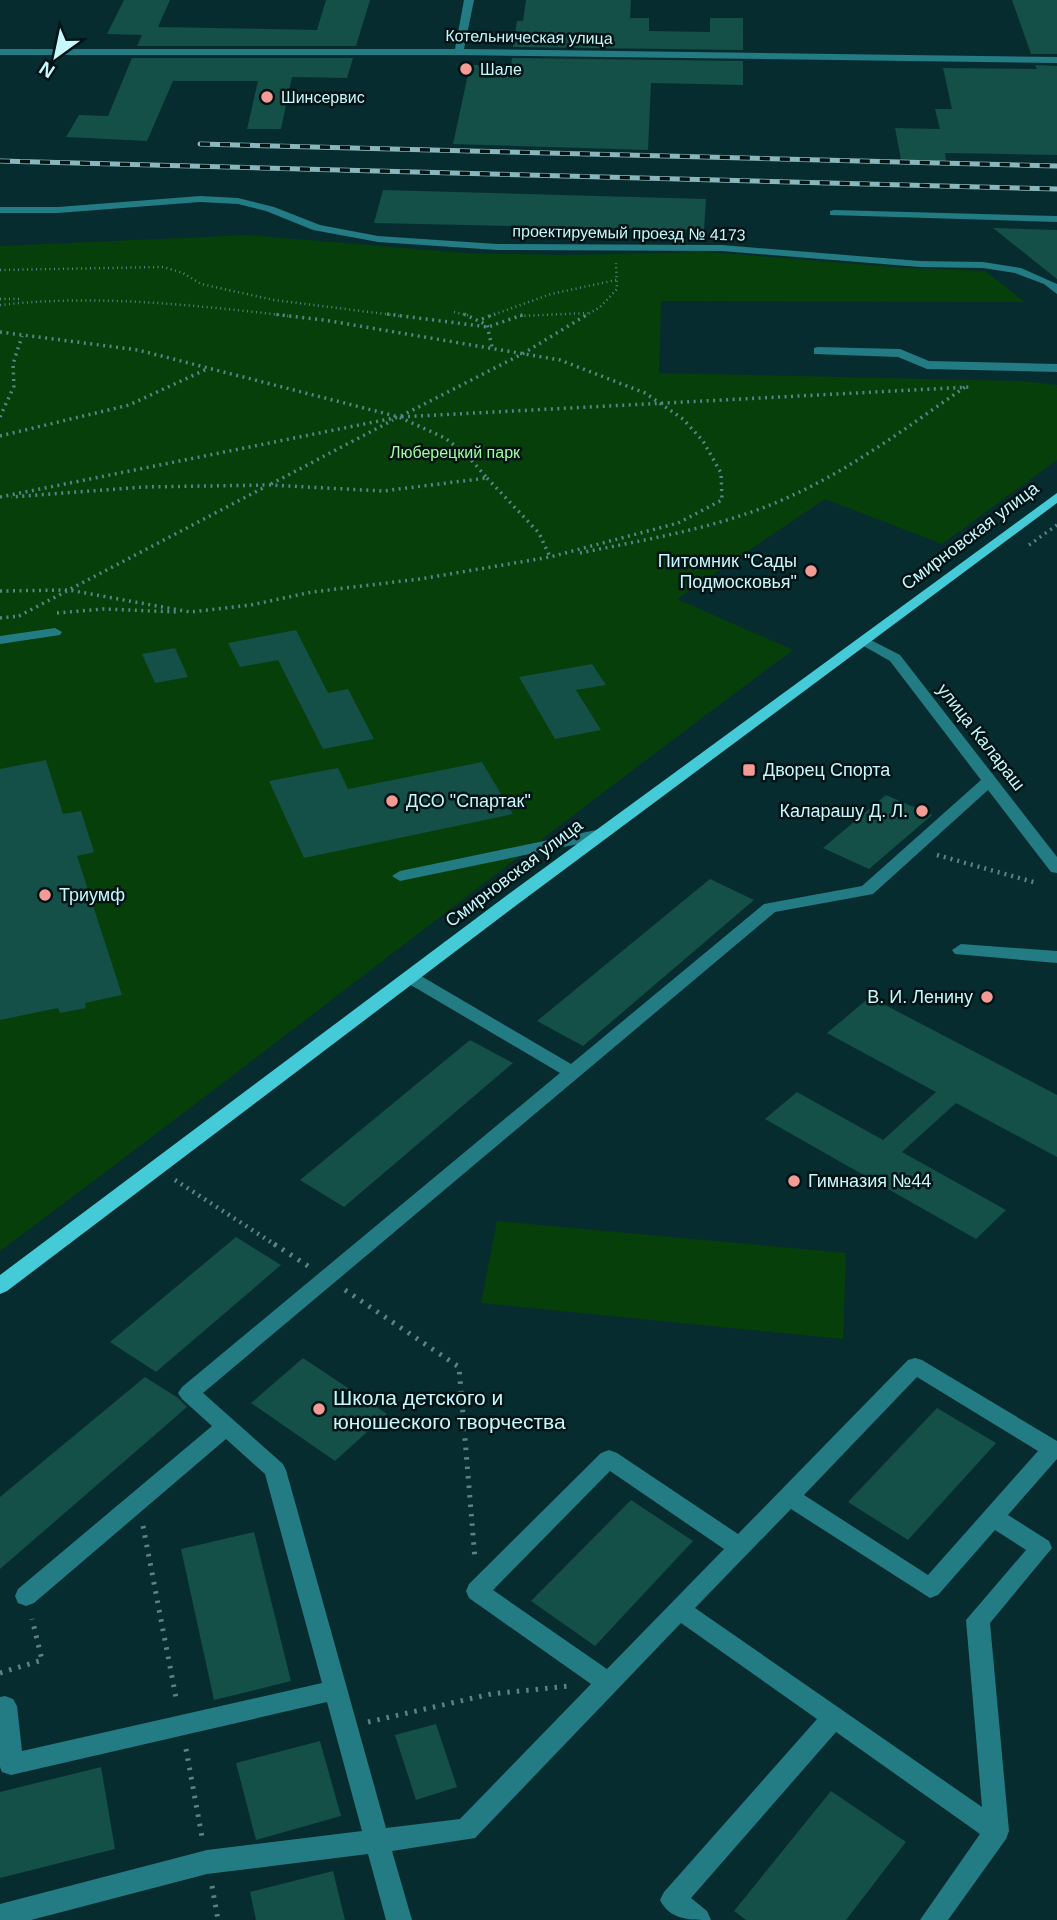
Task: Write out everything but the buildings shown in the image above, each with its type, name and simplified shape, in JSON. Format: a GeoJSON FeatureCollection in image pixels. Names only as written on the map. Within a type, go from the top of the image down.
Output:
{"type":"FeatureCollection","features":[{"type":"Feature","properties":{"kind":"main road","name":"Смирновская улица"},"geometry":{"type":"LineString","coordinates":[[0,1286],[601,834],[1057,497]]}},
{"type":"Feature","properties":{"kind":"street"},"geometry":{"type":"LineString","coordinates":[[459,52],[469,0]]}},
{"type":"Feature","properties":{"kind":"street","name":"Котельническая улица"},"geometry":{"type":"LineString","coordinates":[[0,52],[459,52],[1057,60]]}},
{"type":"Feature","properties":{"kind":"street","name":"проектируемый проезд № 4173"},"geometry":{"type":"LineString","coordinates":[[0,211],[58,210],[200,199],[238,201],[260,206],[317,228],[378,239],[498,247],[722,248],[920,264],[984,265],[1017,270],[1048,282],[1057,289]]}},
{"type":"Feature","properties":{"kind":"street"},"geometry":{"type":"LineString","coordinates":[[834,213],[1057,219]]}},
{"type":"Feature","properties":{"kind":"street"},"geometry":{"type":"LineString","coordinates":[[818,351],[900,353],[927,365],[1057,368]]}},
{"type":"Feature","properties":{"kind":"street"},"geometry":{"type":"LineString","coordinates":[[0,640],[55,632]]}},
{"type":"Feature","properties":{"kind":"street","name":"улица Калараш"},"geometry":{"type":"LineString","coordinates":[[865,641],[895,658],[1057,868]]}},
{"type":"Feature","properties":{"kind":"street"},"geometry":{"type":"LineString","coordinates":[[399,1920],[275,1470],[190,1393],[770,908],[867,890],[990,780]]}},
{"type":"Feature","properties":{"kind":"street"},"geometry":{"type":"LineString","coordinates":[[400,876],[601,834]]}},
{"type":"Feature","properties":{"kind":"street"},"geometry":{"type":"LineString","coordinates":[[961,950],[1057,957]]}},
{"type":"Feature","properties":{"kind":"street"},"geometry":{"type":"LineString","coordinates":[[410,977],[573,1073]]}},
{"type":"Feature","properties":{"kind":"street"},"geometry":{"type":"LineString","coordinates":[[0,1916],[207,1862],[466,1830],[740,1548],[789,1496],[915,1366],[1053,1449],[930,1588],[789,1496]]}},
{"type":"Feature","properties":{"kind":"street"},"geometry":{"type":"LineString","coordinates":[[26,1596],[227,1426]]}},
{"type":"Feature","properties":{"kind":"street"},"geometry":{"type":"LineString","coordinates":[[608,1683],[477,1591],[609,1459],[740,1548]]}},
{"type":"Feature","properties":{"kind":"street"},"geometry":{"type":"LineString","coordinates":[[933,1920],[997,1831],[978,1620],[1041,1548],[993,1517]]}},
{"type":"Feature","properties":{"kind":"street"},"geometry":{"type":"LineString","coordinates":[[680,1609],[997,1831]]}},
{"type":"Feature","properties":{"kind":"street"},"geometry":{"type":"LineString","coordinates":[[5,1706],[12,1763],[336,1690]]}},
{"type":"Feature","properties":{"kind":"street"},"geometry":{"type":"LineString","coordinates":[[698,1920],[673,1900],[834,1717]]}},
{"type":"Feature","properties":{"kind":"path"},"geometry":{"type":"LineString","coordinates":[[19,616],[524,353],[614,295],[617,289],[615,261],[620,254],[620,247]]}},
{"type":"Feature","properties":{"kind":"path"},"geometry":{"type":"LineString","coordinates":[[0,270],[163,267],[218,289],[274,300],[488,327],[526,314],[589,313]]}},
{"type":"Feature","properties":{"kind":"path"},"geometry":{"type":"LineString","coordinates":[[454,312],[482,319],[551,294],[616,280]]}},
{"type":"Feature","properties":{"kind":"path"},"geometry":{"type":"LineString","coordinates":[[0,299],[200,306],[324,320],[560,360],[645,393],[682,419],[703,440],[721,472],[722,500],[678,523],[550,557]]}},
{"type":"Feature","properties":{"kind":"path"},"geometry":{"type":"LineString","coordinates":[[0,305],[50,299]]}},
{"type":"Feature","properties":{"kind":"path"},"geometry":{"type":"LineString","coordinates":[[482,319],[492,332],[492,347]]}},
{"type":"Feature","properties":{"kind":"path"},"geometry":{"type":"LineString","coordinates":[[0,332],[138,350],[399,416],[445,438],[467,455],[500,490],[507,503],[544,537],[550,557]]}},
{"type":"Feature","properties":{"kind":"path"},"geometry":{"type":"LineString","coordinates":[[0,417],[14,386],[13,364],[22,336]]}},
{"type":"Feature","properties":{"kind":"path"},"geometry":{"type":"LineString","coordinates":[[0,436],[129,405],[207,369]]}},
{"type":"Feature","properties":{"kind":"path"},"geometry":{"type":"LineString","coordinates":[[0,497],[399,416],[977,386]]}},
{"type":"Feature","properties":{"kind":"path"},"geometry":{"type":"LineString","coordinates":[[52,614],[103,609],[190,612],[251,605],[312,592],[419,579],[550,557],[700,528],[782,500],[863,458],[965,387]]}},
{"type":"Feature","properties":{"kind":"path"},"geometry":{"type":"LineString","coordinates":[[0,497],[50,496],[144,487],[269,485],[383,491],[487,478]]}},
{"type":"Feature","properties":{"kind":"path"},"geometry":{"type":"LineString","coordinates":[[0,591],[69,590],[190,612]]}},
{"type":"Feature","properties":{"kind":"path"},"geometry":{"type":"LineString","coordinates":[[0,618],[30,616]]}},
{"type":"Feature","properties":{"kind":"path"},"geometry":{"type":"LineString","coordinates":[[914,848],[1037,883]]}},
{"type":"Feature","properties":{"kind":"path"},"geometry":{"type":"LineString","coordinates":[[175,1180],[459,1367],[477,1591]]}},
{"type":"Feature","properties":{"kind":"path"},"geometry":{"type":"LineString","coordinates":[[0,1673],[42,1660],[26,1596]]}},
{"type":"Feature","properties":{"kind":"path"},"geometry":{"type":"LineString","coordinates":[[346,1728],[491,1694],[608,1683]]}},
{"type":"Feature","properties":{"kind":"green space","name":"Люберецкий парк"},"geometry":{"type":"Polygon","coordinates":[[[248,235],[464,253],[566,255],[709,252],[905,268],[985,271],[1025,302],[661,301],[659,373],[1023,381],[1057,385],[1057,460],[942,544],[825,499],[677,599],[793,650],[0,1251],[0,246],[248,235]]]}},
{"type":"Feature","properties":{"kind":"green space"},"geometry":{"type":"Polygon","coordinates":[[[497,1221],[846,1253],[843,1339],[481,1303],[497,1221]]]}},
{"type":"Feature","properties":{"kind":"railway"},"geometry":{"type":"LineString","coordinates":[[200,144],[1057,166]]}},
{"type":"Feature","properties":{"kind":"railway"},"geometry":{"type":"LineString","coordinates":[[0,161],[1057,189]]}},
{"type":"Feature","properties":{"kind":"place","name":"Шале"},"geometry":{"type":"Point","coordinates":[466,69]}},
{"type":"Feature","properties":{"kind":"place","name":"Шинсервис"},"geometry":{"type":"Point","coordinates":[267,97]}},
{"type":"Feature","properties":{"kind":"place","name":"Питомник \"Сады Подмосковья\""},"geometry":{"type":"Point","coordinates":[811,571]}},
{"type":"Feature","properties":{"kind":"place","name":"Дворец Спорта"},"geometry":{"type":"Point","coordinates":[749,770]}},
{"type":"Feature","properties":{"kind":"place","name":"ДСО \"Спартак\""},"geometry":{"type":"Point","coordinates":[392,801]}},
{"type":"Feature","properties":{"kind":"place","name":"Каларашу Д. Л."},"geometry":{"type":"Point","coordinates":[922,811]}},
{"type":"Feature","properties":{"kind":"place","name":"Триумф"},"geometry":{"type":"Point","coordinates":[45,895]}},
{"type":"Feature","properties":{"kind":"place","name":"В. И. Ленину"},"geometry":{"type":"Point","coordinates":[987,997]}},
{"type":"Feature","properties":{"kind":"place","name":"Гимназия №44"},"geometry":{"type":"Point","coordinates":[794,1181]}},
{"type":"Feature","properties":{"kind":"place","name":"Школа детского и юношеского творчества"},"geometry":{"type":"Point","coordinates":[319,1409]}}]}
